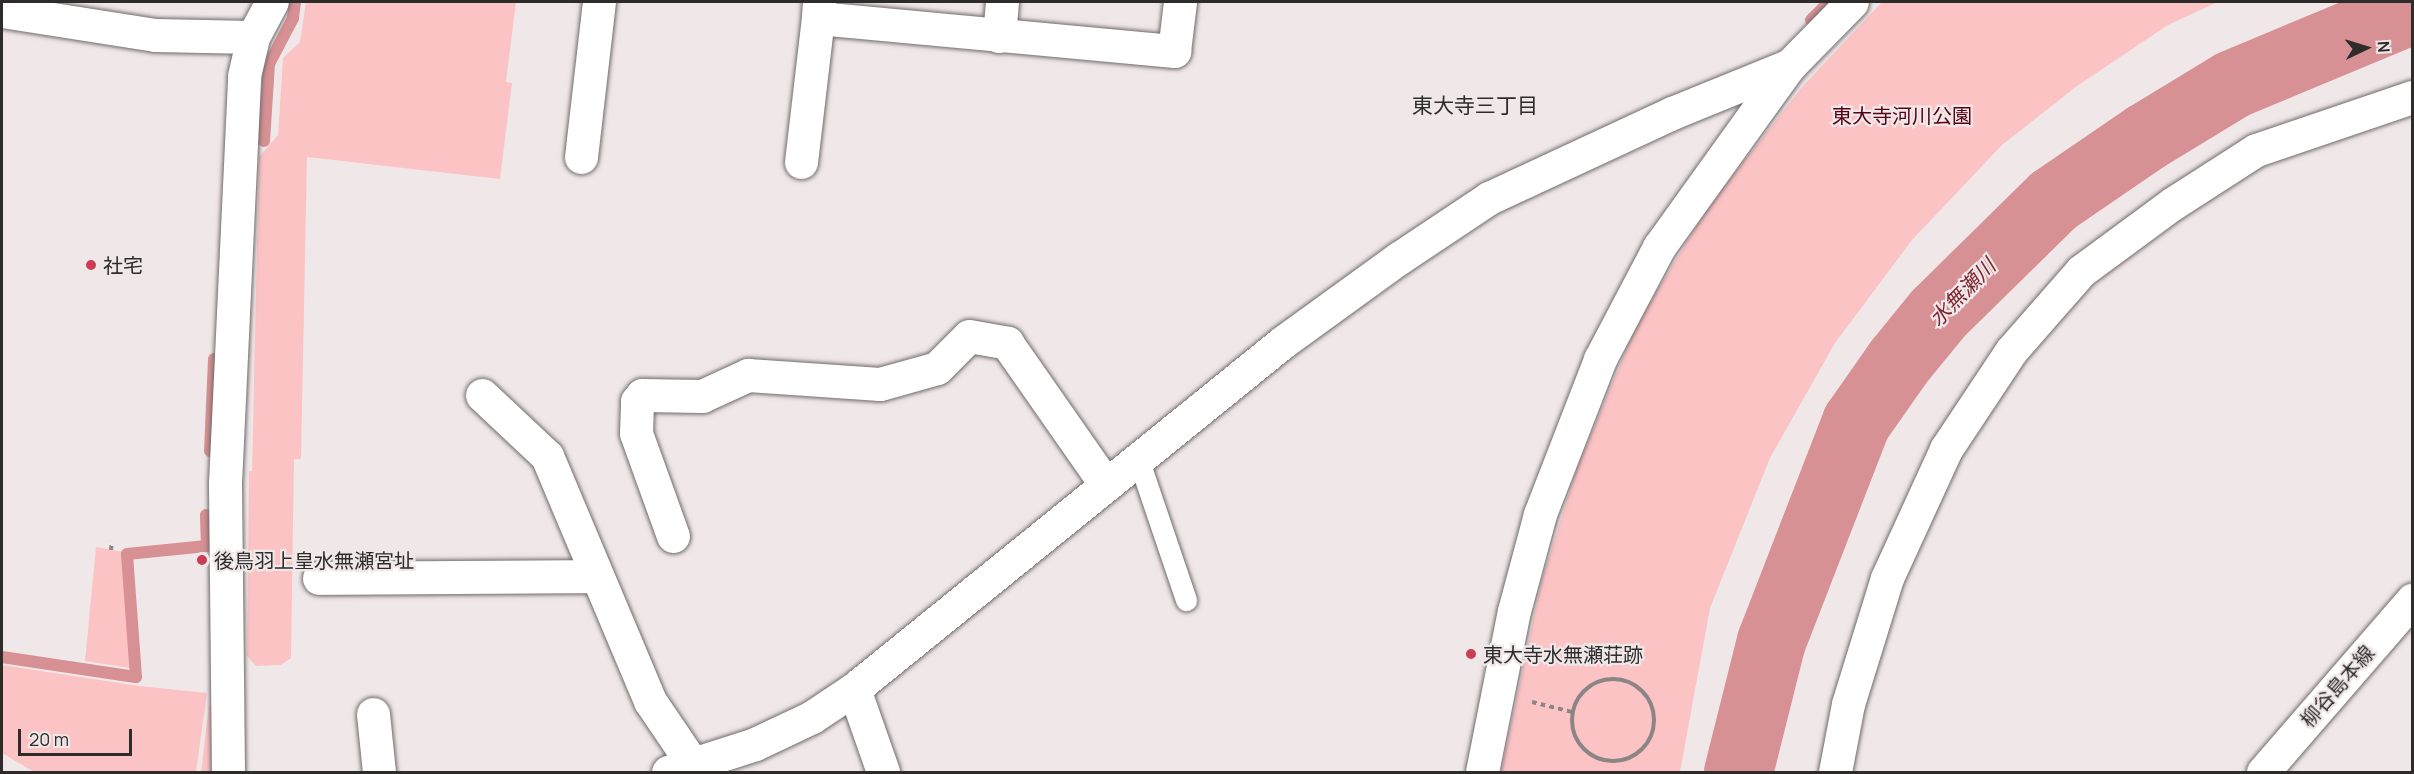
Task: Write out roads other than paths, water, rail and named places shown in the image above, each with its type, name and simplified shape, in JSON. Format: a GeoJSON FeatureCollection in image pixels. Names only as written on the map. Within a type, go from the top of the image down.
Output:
{"type":"FeatureCollection","features":[{"type":"Feature","properties":{"kind":"street"},"geometry":{"type":"LineString","coordinates":[[228,772],[225,483],[244,76],[253,37],[272,2]]}},
{"type":"Feature","properties":{"kind":"street"},"geometry":{"type":"LineString","coordinates":[[581,157],[599,2]]}},
{"type":"Feature","properties":{"kind":"street"},"geometry":{"type":"LineString","coordinates":[[999,36],[1002,2]]}},
{"type":"Feature","properties":{"kind":"street"},"geometry":{"type":"LineString","coordinates":[[801,162],[818,10],[999,36],[1174,51],[1180,2]]}},
{"type":"Feature","properties":{"kind":"street"},"geometry":{"type":"LineString","coordinates":[[1482,772],[1514,611],[1540,514],[1600,359],[1659,248],[1790,65],[1852,2]]}},
{"type":"Feature","properties":{"kind":"street"},"geometry":{"type":"LineString","coordinates":[[2,11],[155,35],[253,37]]}},
{"type":"Feature","properties":{"kind":"street"},"geometry":{"type":"LineString","coordinates":[[482,395],[547,456],[650,701],[687,770],[812,717],[854,689],[1106,485],[1139,461],[1283,342],[1399,258],[1489,198],[1672,113],[1790,65]]}},
{"type":"Feature","properties":{"kind":"street"},"geometry":{"type":"LineString","coordinates":[[1835,772],[1848,704],[1887,578],[1946,449],[2011,351],[2081,270],[2172,204],[2256,150],[2412,97]]}},
{"type":"Feature","properties":{"kind":"street"},"geometry":{"type":"LineString","coordinates":[[673,536],[636,433],[637,401],[642,395],[702,396],[748,375],[880,384],[937,368],[969,336],[1007,344],[1106,485]]}},
{"type":"Feature","properties":{"kind":"street"},"geometry":{"type":"LineString","coordinates":[[319,578],[596,576]]}},
{"type":"Feature","properties":{"kind":"street","name":"柳谷島本線"},"geometry":{"type":"LineString","coordinates":[[2263,772],[2400,628],[2412,600]]}},
{"type":"Feature","properties":{"kind":"street"},"geometry":{"type":"LineString","coordinates":[[854,689],[883,772]]}},
{"type":"Feature","properties":{"kind":"street"},"geometry":{"type":"LineString","coordinates":[[373,714],[379,772]]}},
{"type":"Feature","properties":{"kind":"lane"},"geometry":{"type":"LineString","coordinates":[[1139,461],[1186,600]]}},
{"type":"Feature","properties":{"kind":"waterway"},"geometry":{"type":"LineString","coordinates":[[264,141],[269,64],[293,18],[295,2]]}},
{"type":"Feature","properties":{"kind":"waterway"},"geometry":{"type":"LineString","coordinates":[[1811,20],[1829,2]]}},
{"type":"Feature","properties":{"kind":"waterway","name":"水無瀬川"},"geometry":{"type":"LineString","coordinates":[[1738,772],[1771,641],[1856,422],[1898,362],[1938,313],[2053,200],[2145,137],[2232,84],[2412,9]]}},
{"type":"Feature","properties":{"kind":"waterway"},"geometry":{"type":"LineString","coordinates":[[210,451],[214,359]]}},
{"type":"Feature","properties":{"kind":"waterway"},"geometry":{"type":"LineString","coordinates":[[2,657],[136,677],[127,554],[207,546],[206,515]]}},
{"type":"Feature","properties":{"kind":"place","name":"社宅"},"geometry":{"type":"Point","coordinates":[91,265]}},
{"type":"Feature","properties":{"kind":"place","name":"後鳥羽上皇水無瀬宮址"},"geometry":{"type":"Point","coordinates":[202,560]}},
{"type":"Feature","properties":{"kind":"place","name":"東大寺水無瀬荘跡"},"geometry":{"type":"Point","coordinates":[1471,654]}},
{"type":"Feature","properties":{"kind":"district","name":"東大寺三丁目"},"geometry":{"type":"Point","coordinates":[1475,105]}},
{"type":"Feature","properties":{"kind":"park label","name":"東大寺河川公園"},"geometry":{"type":"Point","coordinates":[1902,115]}}]}
